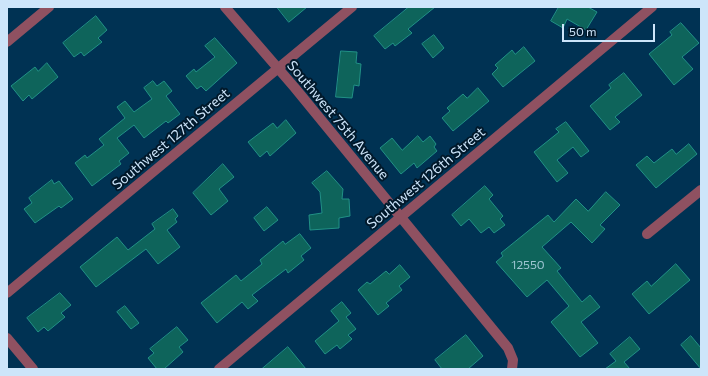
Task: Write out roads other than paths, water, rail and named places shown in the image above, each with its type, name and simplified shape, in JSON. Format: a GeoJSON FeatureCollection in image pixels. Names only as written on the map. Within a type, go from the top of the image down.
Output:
{"type":"FeatureCollection","features":[{"type":"Feature","properties":{"kind":"street"},"geometry":{"type":"LineString","coordinates":[[7,42],[48,7]]}},
{"type":"Feature","properties":{"kind":"street","name":"Southwest 75th Avenue"},"geometry":{"type":"LineString","coordinates":[[224,7],[401,217],[508,348],[512,354],[513,368]]}},
{"type":"Feature","properties":{"kind":"street","name":"Southwest 127th Street"},"geometry":{"type":"LineString","coordinates":[[7,293],[352,7]]}},
{"type":"Feature","properties":{"kind":"street","name":"Southwest 126th Street"},"geometry":{"type":"LineString","coordinates":[[218,369],[652,7]]}},
{"type":"Feature","properties":{"kind":"street"},"geometry":{"type":"LineString","coordinates":[[647,234],[701,190]]}},
{"type":"Feature","properties":{"kind":"street"},"geometry":{"type":"LineString","coordinates":[[7,338],[33,369]]}}]}
